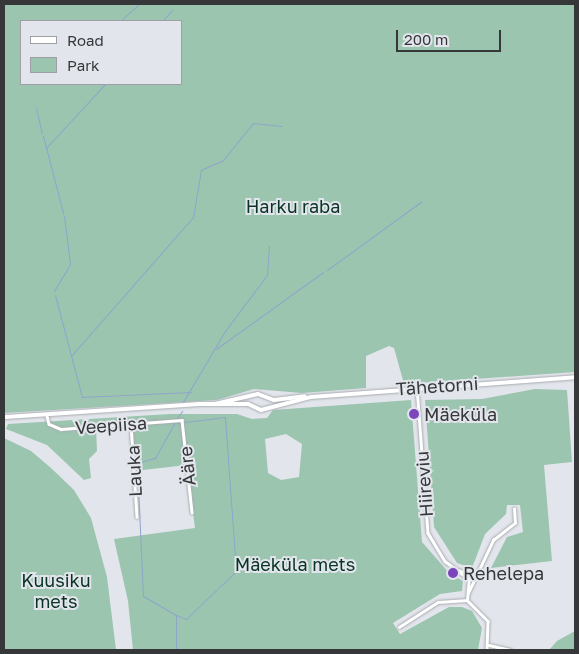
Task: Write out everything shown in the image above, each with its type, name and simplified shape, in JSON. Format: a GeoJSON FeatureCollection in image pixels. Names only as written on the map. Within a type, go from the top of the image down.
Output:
{"type":"FeatureCollection","features":[{"type":"Feature","properties":{"kind":"street","name":"Tähetorni"},"geometry":{"type":"LineString","coordinates":[[253,398],[258,394],[266,397],[311,397],[417,387],[563,378],[575,379]]}},
{"type":"Feature","properties":{"kind":"street","name":"Hiireviu"},"geometry":{"type":"LineString","coordinates":[[417,387],[427,530],[440,554],[469,580]]}},
{"type":"Feature","properties":{"kind":"street"},"geometry":{"type":"LineString","coordinates":[[266,397],[266,407]]}},
{"type":"Feature","properties":{"kind":"street","name":"Tähetorni"},"geometry":{"type":"LineString","coordinates":[[253,406],[266,407],[311,397]]}},
{"type":"Feature","properties":{"kind":"street"},"geometry":{"type":"LineString","coordinates":[[4,416],[47,416],[253,398],[253,406],[198,404]]}},
{"type":"Feature","properties":{"kind":"street","name":"Veepiisa"},"geometry":{"type":"LineString","coordinates":[[47,416],[54,428],[182,420]]}},
{"type":"Feature","properties":{"kind":"street","name":"Ääre"},"geometry":{"type":"LineString","coordinates":[[182,420],[192,512]]}},
{"type":"Feature","properties":{"kind":"street","name":"Lauka"},"geometry":{"type":"LineString","coordinates":[[131,424],[136,517]]}},
{"type":"Feature","properties":{"kind":"street"},"geometry":{"type":"LineString","coordinates":[[468,593],[477,579],[493,540],[515,523],[514,509]]}},
{"type":"Feature","properties":{"kind":"street"},"geometry":{"type":"LineString","coordinates":[[467,600],[469,580],[481,568]]}},
{"type":"Feature","properties":{"kind":"street","name":"Hiireviu"},"geometry":{"type":"LineString","coordinates":[[457,570],[472,575]]}},
{"type":"Feature","properties":{"kind":"street"},"geometry":{"type":"LineString","coordinates":[[472,575],[477,579]]}},
{"type":"Feature","properties":{"kind":"street"},"geometry":{"type":"LineString","coordinates":[[469,580],[475,582]]}},
{"type":"Feature","properties":{"kind":"street"},"geometry":{"type":"LineString","coordinates":[[398,627],[438,602],[467,600],[486,617],[489,645],[487,650]]}},
{"type":"Feature","properties":{"kind":"street"},"geometry":{"type":"LineString","coordinates":[[489,645],[510,650]]}},
{"type":"Feature","properties":{"kind":"green space","name":"Harku raba"},"geometry":{"type":"Polygon","coordinates":[[[4,4],[575,4],[575,372],[404,384],[394,348],[389,346],[366,356],[366,388],[302,393],[254,389],[217,400],[4,413],[4,4]]]}},
{"type":"Feature","properties":{"kind":"green space"},"geometry":{"type":"Polygon","coordinates":[[[535,389],[567,390],[572,462],[544,465],[552,561],[491,568],[507,537],[523,532],[520,505],[507,505],[506,514],[485,534],[472,568],[457,563],[434,527],[425,400],[482,399],[535,389]]]}},
{"type":"Feature","properties":{"kind":"green space","name":"Mäeküla mets"},"geometry":{"type":"Polygon","coordinates":[[[411,400],[422,542],[450,574],[463,581],[462,591],[440,594],[393,623],[400,634],[449,607],[462,607],[472,611],[482,628],[478,650],[133,650],[128,601],[114,539],[195,528],[187,465],[134,471],[131,424],[96,427],[97,451],[89,459],[91,478],[84,480],[47,445],[6,429],[8,424],[170,414],[237,414],[252,419],[267,418],[273,410],[411,400]],[[286,434],[265,439],[268,473],[281,480],[299,477],[302,444],[286,434]]]}},
{"type":"Feature","properties":{"kind":"green space","name":"Kuusiku mets"},"geometry":{"type":"Polygon","coordinates":[[[4,438],[31,451],[51,468],[74,490],[91,518],[107,577],[116,650],[4,650],[4,438]]]}},
{"type":"Feature","properties":{"kind":"green space"},"geometry":{"type":"Polygon","coordinates":[[[575,631],[575,650],[549,650],[557,641],[575,631]]]}},
{"type":"Feature","properties":{"kind":"waterway"},"geometry":{"type":"LineString","coordinates":[[121,20],[139,4]]}},
{"type":"Feature","properties":{"kind":"waterway"},"geometry":{"type":"LineString","coordinates":[[163,20],[173,9]]}},
{"type":"Feature","properties":{"kind":"waterway"},"geometry":{"type":"LineString","coordinates":[[46,148],[104,85]]}},
{"type":"Feature","properties":{"kind":"waterway"},"geometry":{"type":"LineString","coordinates":[[36,108],[42,133]]}},
{"type":"Feature","properties":{"kind":"waterway"},"geometry":{"type":"LineString","coordinates":[[71,356],[193,217],[201,170],[223,160],[253,123],[282,126]]}},
{"type":"Feature","properties":{"kind":"waterway"},"geometry":{"type":"LineString","coordinates":[[43,136],[63,213]]}},
{"type":"Feature","properties":{"kind":"waterway"},"geometry":{"type":"LineString","coordinates":[[327,270],[422,201]]}},
{"type":"Feature","properties":{"kind":"waterway"},"geometry":{"type":"LineString","coordinates":[[54,291],[70,264],[64,216]]}},
{"type":"Feature","properties":{"kind":"waterway"},"geometry":{"type":"LineString","coordinates":[[183,402],[225,331],[267,275],[269,246]]}},
{"type":"Feature","properties":{"kind":"waterway"},"geometry":{"type":"LineString","coordinates":[[216,349],[323,272]]}},
{"type":"Feature","properties":{"kind":"waterway"},"geometry":{"type":"LineString","coordinates":[[55,295],[82,397],[191,392]]}},
{"type":"Feature","properties":{"kind":"waterway"},"geometry":{"type":"LineString","coordinates":[[177,418],[182,411]]}},
{"type":"Feature","properties":{"kind":"waterway"},"geometry":{"type":"LineString","coordinates":[[176,615],[186,619],[236,571],[225,417],[184,422]]}},
{"type":"Feature","properties":{"kind":"waterway"},"geometry":{"type":"LineString","coordinates":[[176,650],[176,615],[143,596],[137,463],[155,458],[175,422],[180,424]]}},
{"type":"Feature","properties":{"kind":"place","name":"Mäeküla"},"geometry":{"type":"Point","coordinates":[414,414]}},
{"type":"Feature","properties":{"kind":"place","name":"Rehelepa"},"geometry":{"type":"Point","coordinates":[453,573]}}]}
